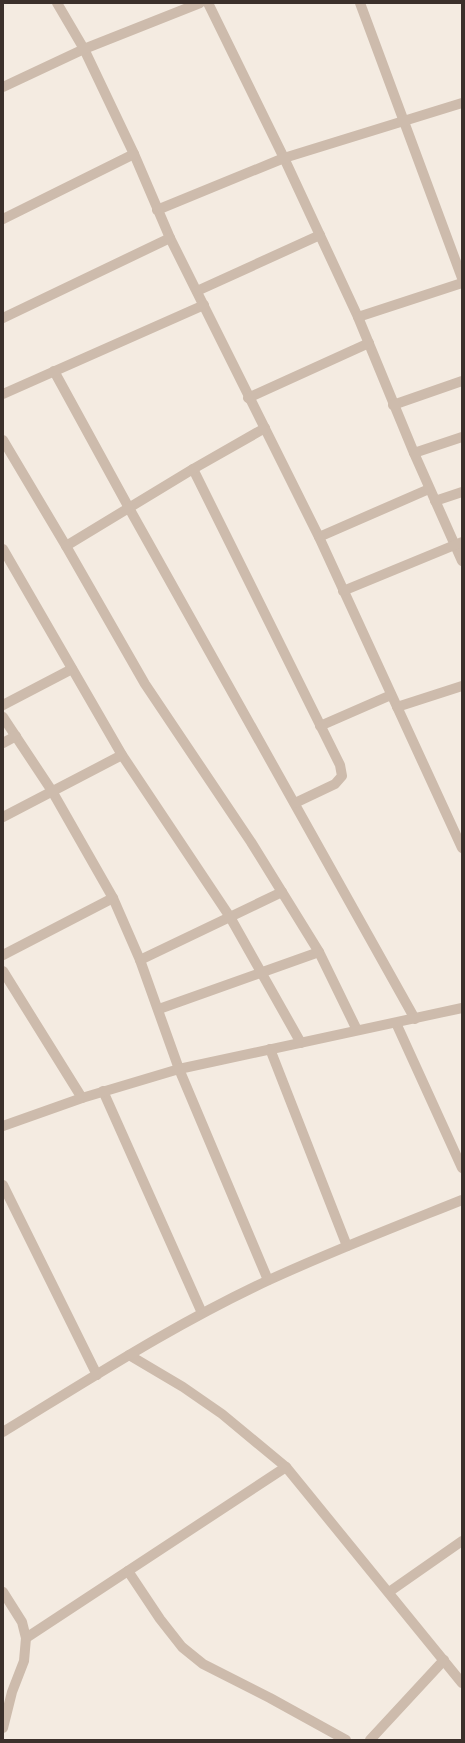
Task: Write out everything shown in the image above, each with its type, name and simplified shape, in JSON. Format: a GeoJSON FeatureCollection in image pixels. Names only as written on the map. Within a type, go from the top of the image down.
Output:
{"type":"FeatureCollection","features":[{"type":"Feature","properties":{"kind":"street"},"geometry":{"type":"LineString","coordinates":[[57,3],[84,49],[134,154],[170,238],[204,305],[248,398],[265,428],[319,537],[462,848]]}},
{"type":"Feature","properties":{"kind":"street"},"geometry":{"type":"LineString","coordinates":[[3,87],[84,49],[200,3]]}},
{"type":"Feature","properties":{"kind":"street"},"geometry":{"type":"LineString","coordinates":[[208,3],[284,158],[358,317],[393,405],[429,489],[458,543],[462,561]]}},
{"type":"Feature","properties":{"kind":"street"},"geometry":{"type":"LineString","coordinates":[[360,3],[462,278]]}},
{"type":"Feature","properties":{"kind":"street"},"geometry":{"type":"LineString","coordinates":[[157,210],[284,158],[462,103]]}},
{"type":"Feature","properties":{"kind":"street"},"geometry":{"type":"LineString","coordinates":[[3,219],[134,154]]}},
{"type":"Feature","properties":{"kind":"street"},"geometry":{"type":"LineString","coordinates":[[197,291],[320,235]]}},
{"type":"Feature","properties":{"kind":"street"},"geometry":{"type":"LineString","coordinates":[[3,318],[170,238]]}},
{"type":"Feature","properties":{"kind":"street"},"geometry":{"type":"LineString","coordinates":[[358,317],[462,283]]}},
{"type":"Feature","properties":{"kind":"street"},"geometry":{"type":"LineString","coordinates":[[3,394],[204,305]]}},
{"type":"Feature","properties":{"kind":"street"},"geometry":{"type":"LineString","coordinates":[[248,398],[368,343]]}},
{"type":"Feature","properties":{"kind":"street"},"geometry":{"type":"LineString","coordinates":[[54,371],[129,508],[416,1019]]}},
{"type":"Feature","properties":{"kind":"street"},"geometry":{"type":"LineString","coordinates":[[393,405],[462,382]]}},
{"type":"Feature","properties":{"kind":"street"},"geometry":{"type":"LineString","coordinates":[[66,546],[193,469],[265,428]]}},
{"type":"Feature","properties":{"kind":"street"},"geometry":{"type":"LineString","coordinates":[[414,453],[462,437]]}},
{"type":"Feature","properties":{"kind":"street"},"geometry":{"type":"LineString","coordinates":[[3,440],[145,684],[251,842],[319,952],[357,1030]]}},
{"type":"Feature","properties":{"kind":"street"},"geometry":{"type":"LineString","coordinates":[[193,469],[340,765],[342,776],[335,784],[295,804]]}},
{"type":"Feature","properties":{"kind":"street"},"geometry":{"type":"LineString","coordinates":[[319,537],[429,489]]}},
{"type":"Feature","properties":{"kind":"street"},"geometry":{"type":"LineString","coordinates":[[435,501],[462,492]]}},
{"type":"Feature","properties":{"kind":"street"},"geometry":{"type":"LineString","coordinates":[[343,591],[458,543]]}},
{"type":"Feature","properties":{"kind":"street"},"geometry":{"type":"LineString","coordinates":[[3,550],[122,755],[230,917],[301,1042]]}},
{"type":"Feature","properties":{"kind":"street"},"geometry":{"type":"LineString","coordinates":[[3,705],[72,670]]}},
{"type":"Feature","properties":{"kind":"street"},"geometry":{"type":"LineString","coordinates":[[397,707],[462,686]]}},
{"type":"Feature","properties":{"kind":"street"},"geometry":{"type":"LineString","coordinates":[[320,726],[392,696]]}},
{"type":"Feature","properties":{"kind":"street"},"geometry":{"type":"LineString","coordinates":[[3,717],[52,791],[114,898],[159,1009],[179,1069],[268,1280]]}},
{"type":"Feature","properties":{"kind":"street"},"geometry":{"type":"LineString","coordinates":[[3,743],[16,736]]}},
{"type":"Feature","properties":{"kind":"street"},"geometry":{"type":"LineString","coordinates":[[3,817],[122,755]]}},
{"type":"Feature","properties":{"kind":"street"},"geometry":{"type":"LineString","coordinates":[[140,960],[282,892]]}},
{"type":"Feature","properties":{"kind":"street"},"geometry":{"type":"LineString","coordinates":[[3,955],[114,898]]}},
{"type":"Feature","properties":{"kind":"street"},"geometry":{"type":"LineString","coordinates":[[159,1009],[319,952]]}},
{"type":"Feature","properties":{"kind":"street"},"geometry":{"type":"LineString","coordinates":[[4,974],[82,1098]]}},
{"type":"Feature","properties":{"kind":"street"},"geometry":{"type":"LineString","coordinates":[[3,1126],[103,1091],[179,1069],[462,1008]]}},
{"type":"Feature","properties":{"kind":"street"},"geometry":{"type":"LineString","coordinates":[[396,1023],[462,1168]]}},
{"type":"Feature","properties":{"kind":"street"},"geometry":{"type":"LineString","coordinates":[[270,1049],[347,1246]]}},
{"type":"Feature","properties":{"kind":"street"},"geometry":{"type":"LineString","coordinates":[[103,1091],[202,1313]]}},
{"type":"Feature","properties":{"kind":"street"},"geometry":{"type":"LineString","coordinates":[[3,1185],[97,1375]]}},
{"type":"Feature","properties":{"kind":"street"},"geometry":{"type":"LineString","coordinates":[[3,1432],[129,1355],[202,1313],[268,1280],[347,1246],[462,1200]]}},
{"type":"Feature","properties":{"kind":"street"},"geometry":{"type":"LineString","coordinates":[[129,1355],[183,1387],[222,1414],[286,1467],[462,1683]]}},
{"type":"Feature","properties":{"kind":"street"},"geometry":{"type":"LineString","coordinates":[[26,1638],[286,1467]]}},
{"type":"Feature","properties":{"kind":"street"},"geometry":{"type":"LineString","coordinates":[[389,1592],[462,1541]]}},
{"type":"Feature","properties":{"kind":"street"},"geometry":{"type":"LineString","coordinates":[[128,1571],[160,1619],[182,1647],[203,1664],[270,1698],[346,1740]]}},
{"type":"Feature","properties":{"kind":"street"},"geometry":{"type":"LineString","coordinates":[[3,1592],[22,1622],[26,1638],[24,1661],[12,1692],[3,1728]]}},
{"type":"Feature","properties":{"kind":"street"},"geometry":{"type":"LineString","coordinates":[[370,1740],[444,1660]]}}]}
